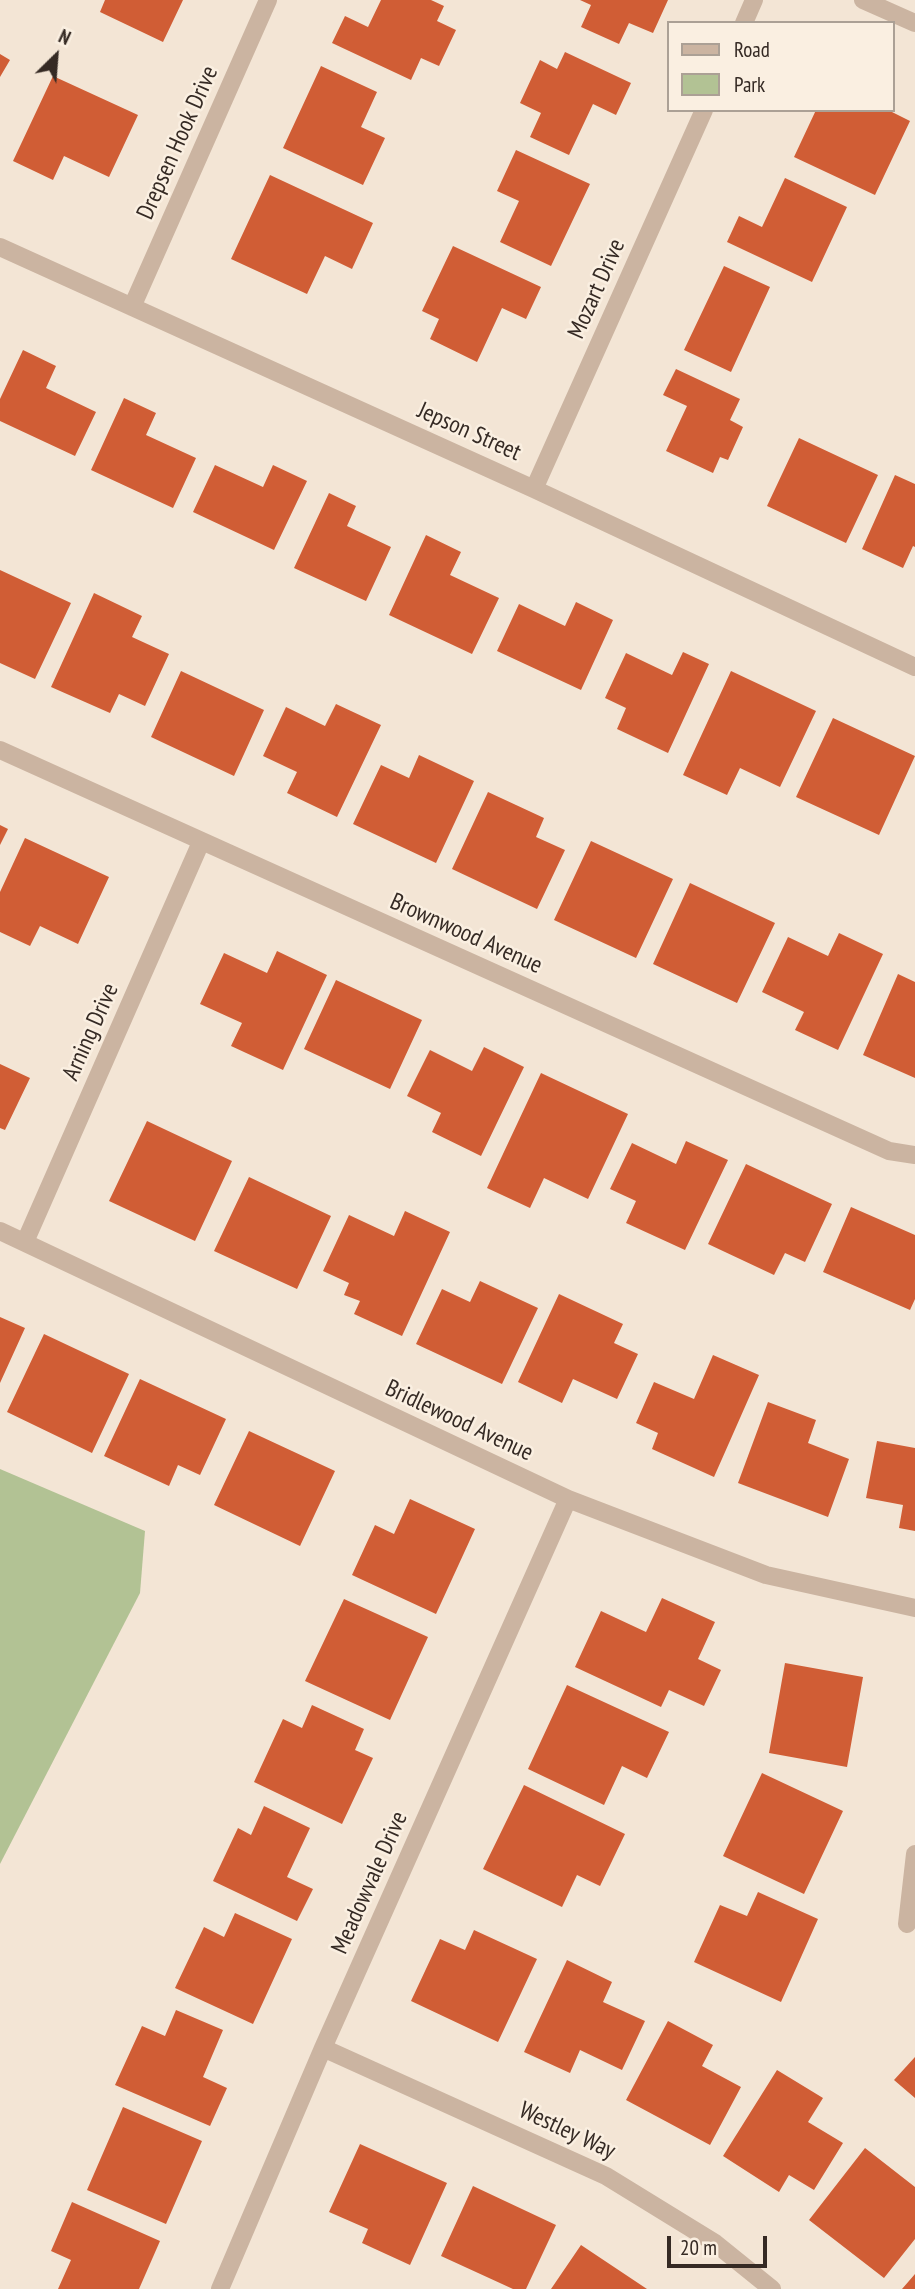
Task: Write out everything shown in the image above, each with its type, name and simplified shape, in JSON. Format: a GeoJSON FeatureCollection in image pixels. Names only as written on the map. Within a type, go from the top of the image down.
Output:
{"type":"FeatureCollection","features":[{"type":"Feature","properties":{"kind":"street","name":"Drepsen Hook Drive"},"geometry":{"type":"LineString","coordinates":[[132,307],[268,0]]}},
{"type":"Feature","properties":{"kind":"street"},"geometry":{"type":"LineString","coordinates":[[745,21],[754,0]]}},
{"type":"Feature","properties":{"kind":"street"},"geometry":{"type":"LineString","coordinates":[[863,0],[915,23]]}},
{"type":"Feature","properties":{"kind":"street","name":"Mozart Drive"},"geometry":{"type":"LineString","coordinates":[[534,489],[703,112]]}},
{"type":"Feature","properties":{"kind":"street","name":"Jepson Street"},"geometry":{"type":"LineString","coordinates":[[0,247],[534,489],[915,667]]}},
{"type":"Feature","properties":{"kind":"street","name":"Brownwood Avenue"},"geometry":{"type":"LineString","coordinates":[[0,750],[889,1151],[915,1154]]}},
{"type":"Feature","properties":{"kind":"street","name":"Arning Drive"},"geometry":{"type":"LineString","coordinates":[[25,1242],[201,842]]}},
{"type":"Feature","properties":{"kind":"street","name":"Bridlewood Avenue"},"geometry":{"type":"LineString","coordinates":[[0,1231],[568,1499],[766,1575],[915,1608]]}},
{"type":"Feature","properties":{"kind":"street","name":"Meadowvale Drive"},"geometry":{"type":"LineString","coordinates":[[220,2289],[323,2048],[568,1499]]}},
{"type":"Feature","properties":{"kind":"street"},"geometry":{"type":"LineString","coordinates":[[907,1924],[915,1854]]}},
{"type":"Feature","properties":{"kind":"street","name":"Westley Way"},"geometry":{"type":"LineString","coordinates":[[323,2048],[606,2176],[715,2243],[772,2289]]}},
{"type":"Feature","properties":{"kind":"green space"},"geometry":{"type":"Polygon","coordinates":[[[0,1469],[145,1531],[140,1593],[0,1864],[0,1469]]]}},
{"type":"Feature","properties":{"kind":"building"},"geometry":{"type":"Polygon","coordinates":[[[105,0],[183,0],[163,42],[100,12],[105,0]]]}},
{"type":"Feature","properties":{"kind":"building"},"geometry":{"type":"Polygon","coordinates":[[[381,0],[431,0],[444,6],[437,21],[456,30],[439,66],[421,58],[411,80],[332,43],[345,16],[368,27],[381,0]]]}},
{"type":"Feature","properties":{"kind":"building"},"geometry":{"type":"Polygon","coordinates":[[[580,0],[668,0],[653,33],[629,23],[619,44],[581,27],[591,5],[580,0]]]}},
{"type":"Feature","properties":{"kind":"building"},"geometry":{"type":"Polygon","coordinates":[[[565,52],[631,83],[616,115],[593,104],[569,155],[530,137],[541,113],[520,103],[540,60],[557,69],[565,52]]]}},
{"type":"Feature","properties":{"kind":"building"},"geometry":{"type":"Polygon","coordinates":[[[0,54],[10,60],[0,77],[0,54]]]}},
{"type":"Feature","properties":{"kind":"building"},"geometry":{"type":"Polygon","coordinates":[[[321,66],[377,92],[361,127],[385,138],[363,185],[283,148],[321,66]]]}},
{"type":"Feature","properties":{"kind":"building"},"geometry":{"type":"Polygon","coordinates":[[[53,76],[138,115],[109,177],[64,156],[53,180],[13,161],[53,76]]]}},
{"type":"Feature","properties":{"kind":"building"},"geometry":{"type":"Polygon","coordinates":[[[815,112],[892,112],[910,121],[875,195],[794,157],[815,112]]]}},
{"type":"Feature","properties":{"kind":"building"},"geometry":{"type":"Polygon","coordinates":[[[516,150],[590,184],[551,266],[500,242],[519,201],[497,191],[516,150]]]}},
{"type":"Feature","properties":{"kind":"building"},"geometry":{"type":"Polygon","coordinates":[[[270,175],[373,223],[352,269],[325,256],[307,294],[231,259],[270,175]]]}},
{"type":"Feature","properties":{"kind":"building"},"geometry":{"type":"Polygon","coordinates":[[[785,178],[847,207],[812,282],[727,242],[739,216],[762,227],[785,178]]]}},
{"type":"Feature","properties":{"kind":"building"},"geometry":{"type":"Polygon","coordinates":[[[453,246],[541,287],[526,319],[502,308],[477,362],[430,339],[439,319],[422,311],[453,246]]]}},
{"type":"Feature","properties":{"kind":"building"},"geometry":{"type":"Polygon","coordinates":[[[724,266],[770,287],[731,372],[684,350],[724,266]]]}},
{"type":"Feature","properties":{"kind":"building"},"geometry":{"type":"Polygon","coordinates":[[[23,350],[56,366],[46,388],[96,412],[75,456],[0,421],[0,399],[23,350]]]}},
{"type":"Feature","properties":{"kind":"building"},"geometry":{"type":"Polygon","coordinates":[[[676,369],[740,399],[730,420],[743,427],[728,460],[720,457],[713,473],[666,451],[687,406],[663,395],[676,369]]]}},
{"type":"Feature","properties":{"kind":"building"},"geometry":{"type":"Polygon","coordinates":[[[124,398],[156,413],[146,435],[196,458],[173,508],[91,470],[124,398]]]}},
{"type":"Feature","properties":{"kind":"building"},"geometry":{"type":"Polygon","coordinates":[[[799,438],[878,475],[846,543],[767,506],[799,438]]]}},
{"type":"Feature","properties":{"kind":"building"},"geometry":{"type":"Polygon","coordinates":[[[215,465],[263,487],[273,465],[307,481],[274,550],[193,512],[215,465]]]}},
{"type":"Feature","properties":{"kind":"building"},"geometry":{"type":"Polygon","coordinates":[[[895,475],[915,484],[915,547],[913,546],[903,568],[862,549],[895,475]]]}},
{"type":"Feature","properties":{"kind":"building"},"geometry":{"type":"Polygon","coordinates":[[[329,493],[356,506],[347,526],[391,547],[366,601],[294,568],[329,493]]]}},
{"type":"Feature","properties":{"kind":"building"},"geometry":{"type":"Polygon","coordinates":[[[426,535],[461,552],[450,575],[499,598],[472,654],[389,615],[426,535]]]}},
{"type":"Feature","properties":{"kind":"building"},"geometry":{"type":"Polygon","coordinates":[[[0,570],[71,603],[35,679],[0,663],[0,570]]]}},
{"type":"Feature","properties":{"kind":"building"},"geometry":{"type":"Polygon","coordinates":[[[94,593],[142,616],[132,637],[169,654],[145,706],[119,694],[110,713],[51,687],[94,593]]]}},
{"type":"Feature","properties":{"kind":"building"},"geometry":{"type":"Polygon","coordinates":[[[576,602],[613,620],[581,690],[497,651],[519,604],[565,626],[576,602]]]}},
{"type":"Feature","properties":{"kind":"building"},"geometry":{"type":"Polygon","coordinates":[[[683,652],[709,664],[668,753],[617,729],[626,708],[605,698],[626,653],[672,675],[683,652]]]}},
{"type":"Feature","properties":{"kind":"building"},"geometry":{"type":"Polygon","coordinates":[[[181,671],[264,710],[234,776],[151,737],[181,671]]]}},
{"type":"Feature","properties":{"kind":"building"},"geometry":{"type":"Polygon","coordinates":[[[731,671],[816,711],[780,787],[740,768],[727,795],[683,775],[731,671]]]}},
{"type":"Feature","properties":{"kind":"building"},"geometry":{"type":"Polygon","coordinates":[[[336,704],[381,725],[337,817],[287,793],[297,772],[263,756],[286,707],[325,726],[336,704]]]}},
{"type":"Feature","properties":{"kind":"building"},"geometry":{"type":"Polygon","coordinates":[[[833,718],[915,756],[879,835],[796,797],[833,718]]]}},
{"type":"Feature","properties":{"kind":"building"},"geometry":{"type":"Polygon","coordinates":[[[419,755],[474,781],[436,863],[353,824],[381,765],[409,778],[419,755]]]}},
{"type":"Feature","properties":{"kind":"building"},"geometry":{"type":"Polygon","coordinates":[[[488,792],[544,818],[536,837],[565,850],[537,909],[452,869],[488,792]]]}},
{"type":"Feature","properties":{"kind":"building"},"geometry":{"type":"Polygon","coordinates":[[[0,825],[8,829],[0,845],[0,825]]]}},
{"type":"Feature","properties":{"kind":"building"},"geometry":{"type":"Polygon","coordinates":[[[25,838],[109,877],[78,944],[40,926],[30,946],[0,932],[0,892],[25,838]]]}},
{"type":"Feature","properties":{"kind":"building"},"geometry":{"type":"Polygon","coordinates":[[[591,841],[673,879],[636,958],[554,920],[591,841]]]}},
{"type":"Feature","properties":{"kind":"building"},"geometry":{"type":"Polygon","coordinates":[[[690,883],[775,923],[737,1003],[653,964],[690,883]]]}},
{"type":"Feature","properties":{"kind":"building"},"geometry":{"type":"Polygon","coordinates":[[[839,933],[883,954],[838,1050],[795,1030],[804,1012],[762,992],[788,937],[828,956],[839,933]]]}},
{"type":"Feature","properties":{"kind":"building"},"geometry":{"type":"Polygon","coordinates":[[[277,951],[327,975],[283,1070],[231,1046],[242,1023],[200,1004],[224,953],[267,973],[277,951]]]}},
{"type":"Feature","properties":{"kind":"building"},"geometry":{"type":"Polygon","coordinates":[[[898,974],[915,982],[915,1078],[863,1055],[898,974]]]}},
{"type":"Feature","properties":{"kind":"building"},"geometry":{"type":"Polygon","coordinates":[[[336,980],[422,1020],[390,1089],[304,1049],[336,980]]]}},
{"type":"Feature","properties":{"kind":"building"},"geometry":{"type":"Polygon","coordinates":[[[484,1047],[524,1067],[481,1156],[432,1132],[441,1113],[407,1096],[430,1050],[472,1071],[484,1047]]]}},
{"type":"Feature","properties":{"kind":"building"},"geometry":{"type":"Polygon","coordinates":[[[0,1064],[30,1078],[5,1130],[0,1128],[0,1064]]]}},
{"type":"Feature","properties":{"kind":"building"},"geometry":{"type":"Polygon","coordinates":[[[541,1073],[628,1114],[588,1199],[544,1178],[530,1208],[487,1188],[541,1073]]]}},
{"type":"Feature","properties":{"kind":"building"},"geometry":{"type":"Polygon","coordinates":[[[147,1121],[232,1161],[195,1241],[109,1201],[147,1121]]]}},
{"type":"Feature","properties":{"kind":"building"},"geometry":{"type":"Polygon","coordinates":[[[686,1141],[728,1160],[685,1250],[626,1223],[636,1201],[610,1189],[632,1143],[676,1164],[686,1141]]]}},
{"type":"Feature","properties":{"kind":"building"},"geometry":{"type":"Polygon","coordinates":[[[746,1164],[832,1204],[805,1262],[785,1253],[774,1275],[708,1244],[746,1164]]]}},
{"type":"Feature","properties":{"kind":"building"},"geometry":{"type":"Polygon","coordinates":[[[249,1177],[331,1216],[297,1289],[214,1251],[249,1177]]]}},
{"type":"Feature","properties":{"kind":"building"},"geometry":{"type":"Polygon","coordinates":[[[851,1207],[915,1235],[915,1299],[910,1310],[823,1272],[851,1207]]]}},
{"type":"Feature","properties":{"kind":"building"},"geometry":{"type":"Polygon","coordinates":[[[405,1211],[450,1232],[402,1336],[354,1314],[360,1301],[344,1295],[349,1283],[323,1271],[349,1215],[394,1236],[405,1211]]]}},
{"type":"Feature","properties":{"kind":"building"},"geometry":{"type":"Polygon","coordinates":[[[480,1281],[538,1308],[502,1384],[416,1344],[442,1289],[470,1302],[480,1281]]]}},
{"type":"Feature","properties":{"kind":"building"},"geometry":{"type":"Polygon","coordinates":[[[559,1294],[623,1324],[614,1343],[638,1354],[617,1399],[573,1379],[562,1403],[518,1382],[559,1294]]]}},
{"type":"Feature","properties":{"kind":"building"},"geometry":{"type":"Polygon","coordinates":[[[0,1317],[25,1328],[0,1383],[0,1317]]]}},
{"type":"Feature","properties":{"kind":"building"},"geometry":{"type":"Polygon","coordinates":[[[44,1334],[129,1374],[92,1453],[7,1412],[44,1334]]]}},
{"type":"Feature","properties":{"kind":"building"},"geometry":{"type":"Polygon","coordinates":[[[713,1355],[759,1375],[714,1477],[652,1449],[658,1433],[636,1423],[654,1382],[694,1399],[713,1355]]]}},
{"type":"Feature","properties":{"kind":"building"},"geometry":{"type":"Polygon","coordinates":[[[140,1379],[226,1419],[200,1475],[178,1465],[169,1486],[104,1456],[140,1379]]]}},
{"type":"Feature","properties":{"kind":"building"},"geometry":{"type":"Polygon","coordinates":[[[768,1402],[816,1420],[808,1443],[849,1459],[828,1517],[738,1483],[768,1402]]]}},
{"type":"Feature","properties":{"kind":"building"},"geometry":{"type":"Polygon","coordinates":[[[249,1431],[335,1471],[300,1546],[214,1505],[249,1431]]]}},
{"type":"Feature","properties":{"kind":"building"},"geometry":{"type":"Polygon","coordinates":[[[877,1441],[915,1448],[915,1531],[899,1528],[903,1505],[866,1498],[877,1441]]]}},
{"type":"Feature","properties":{"kind":"building"},"geometry":{"type":"Polygon","coordinates":[[[410,1499],[475,1529],[436,1614],[352,1575],[375,1525],[394,1534],[410,1499]]]}},
{"type":"Feature","properties":{"kind":"building"},"geometry":{"type":"Polygon","coordinates":[[[662,1598],[715,1622],[698,1659],[721,1670],[704,1706],[669,1690],[661,1707],[575,1667],[601,1611],[646,1632],[662,1598]]]}},
{"type":"Feature","properties":{"kind":"building"},"geometry":{"type":"Polygon","coordinates":[[[344,1599],[428,1637],[390,1720],[305,1681],[344,1599]]]}},
{"type":"Feature","properties":{"kind":"building"},"geometry":{"type":"Polygon","coordinates":[[[785,1663],[863,1677],[847,1767],[769,1753],[785,1663]]]}},
{"type":"Feature","properties":{"kind":"building"},"geometry":{"type":"Polygon","coordinates":[[[567,1685],[669,1732],[647,1778],[622,1766],[604,1805],[528,1769],[567,1685]]]}},
{"type":"Feature","properties":{"kind":"building"},"geometry":{"type":"Polygon","coordinates":[[[312,1705],[364,1729],[355,1750],[373,1758],[342,1824],[254,1782],[283,1719],[302,1728],[312,1705]]]}},
{"type":"Feature","properties":{"kind":"building"},"geometry":{"type":"Polygon","coordinates":[[[762,1773],[843,1811],[804,1894],[723,1856],[762,1773]]]}},
{"type":"Feature","properties":{"kind":"building"},"geometry":{"type":"Polygon","coordinates":[[[524,1785],[625,1834],[600,1886],[577,1875],[562,1907],[483,1869],[524,1785]]]}},
{"type":"Feature","properties":{"kind":"building"},"geometry":{"type":"Polygon","coordinates":[[[264,1806],[310,1828],[287,1877],[313,1889],[297,1921],[213,1881],[238,1828],[251,1835],[264,1806]]]}},
{"type":"Feature","properties":{"kind":"building"},"geometry":{"type":"Polygon","coordinates":[[[758,1892],[818,1919],[781,2002],[694,1962],[720,1905],[747,1916],[758,1892]]]}},
{"type":"Feature","properties":{"kind":"building"},"geometry":{"type":"Polygon","coordinates":[[[235,1913],[292,1939],[253,2024],[175,1988],[204,1927],[224,1937],[235,1913]]]}},
{"type":"Feature","properties":{"kind":"building"},"geometry":{"type":"Polygon","coordinates":[[[474,1930],[537,1959],[498,2042],[411,2001],[440,1939],[465,1950],[474,1930]]]}},
{"type":"Feature","properties":{"kind":"building"},"geometry":{"type":"Polygon","coordinates":[[[567,1960],[612,1982],[603,2002],[645,2021],[622,2070],[580,2050],[570,2073],[524,2052],[567,1960]]]}},
{"type":"Feature","properties":{"kind":"building"},"geometry":{"type":"Polygon","coordinates":[[[176,2010],[223,2030],[203,2077],[227,2088],[210,2126],[115,2085],[142,2026],[165,2036],[176,2010]]]}},
{"type":"Feature","properties":{"kind":"building"},"geometry":{"type":"Polygon","coordinates":[[[668,2021],[713,2045],[702,2066],[741,2087],[710,2145],[626,2100],[668,2021]]]}},
{"type":"Feature","properties":{"kind":"building"},"geometry":{"type":"Polygon","coordinates":[[[915,2057],[915,2098],[894,2080],[915,2057]]]}},
{"type":"Feature","properties":{"kind":"building"},"geometry":{"type":"Polygon","coordinates":[[[777,2070],[823,2098],[808,2122],[843,2143],[814,2190],[789,2175],[779,2192],[723,2156],[777,2070]]]}},
{"type":"Feature","properties":{"kind":"building"},"geometry":{"type":"Polygon","coordinates":[[[123,2107],[202,2141],[166,2224],[87,2190],[123,2107]]]}},
{"type":"Feature","properties":{"kind":"building"},"geometry":{"type":"Polygon","coordinates":[[[360,2144],[447,2183],[410,2265],[362,2243],[368,2229],[329,2212],[360,2144]]]}},
{"type":"Feature","properties":{"kind":"building"},"geometry":{"type":"Polygon","coordinates":[[[865,2148],[915,2187],[915,2239],[884,2278],[809,2220],[865,2148]]]}},
{"type":"Feature","properties":{"kind":"building"},"geometry":{"type":"Polygon","coordinates":[[[473,2186],[556,2225],[526,2289],[513,2289],[441,2256],[473,2186]]]}},
{"type":"Feature","properties":{"kind":"building"},"geometry":{"type":"Polygon","coordinates":[[[72,2202],[160,2241],[139,2289],[58,2289],[71,2260],[51,2251],[72,2202]]]}},
{"type":"Feature","properties":{"kind":"building"},"geometry":{"type":"Polygon","coordinates":[[[581,2245],[647,2289],[551,2289],[581,2245]]]}},
{"type":"Feature","properties":{"kind":"building"},"geometry":{"type":"Polygon","coordinates":[[[915,2274],[915,2289],[902,2289],[915,2274]]]}}]}
